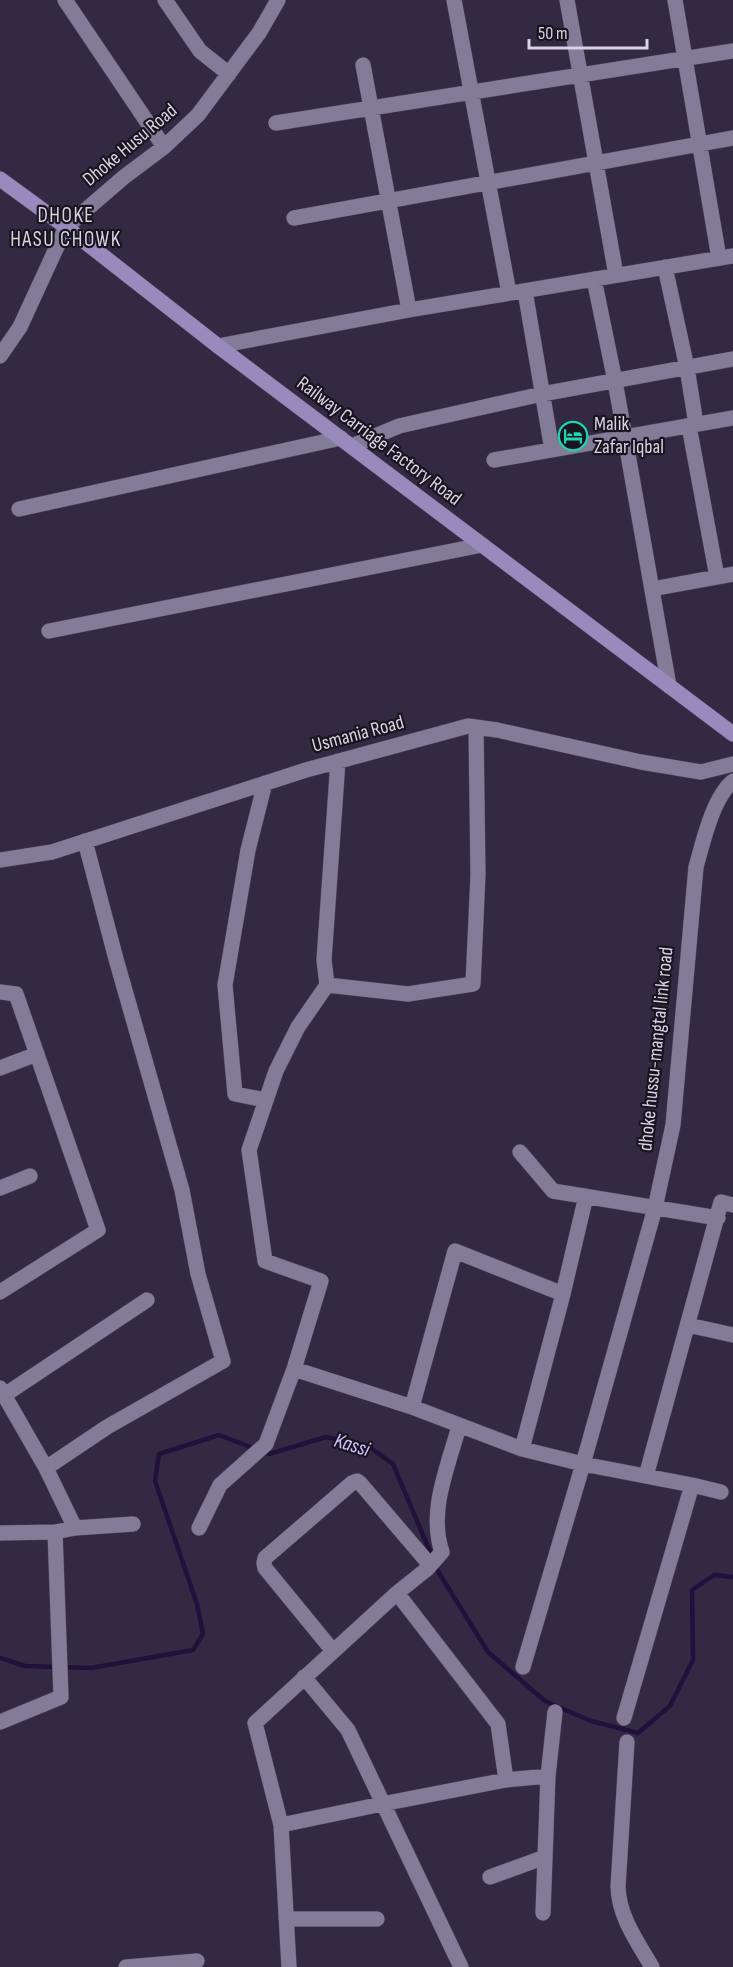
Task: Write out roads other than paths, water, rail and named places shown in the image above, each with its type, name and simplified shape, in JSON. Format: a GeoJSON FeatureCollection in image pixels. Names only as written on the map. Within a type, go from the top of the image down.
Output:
{"type":"FeatureCollection","features":[{"type":"Feature","properties":{"kind":"main road","name":"Railway Carriage Factory Road"},"geometry":{"type":"LineString","coordinates":[[0,179],[733,735]]}},
{"type":"Feature","properties":{"kind":"street"},"geometry":{"type":"LineString","coordinates":[[65,0],[164,147]]}},
{"type":"Feature","properties":{"kind":"street"},"geometry":{"type":"LineString","coordinates":[[165,0],[200,51],[229,74]]}},
{"type":"Feature","properties":{"kind":"street","name":"Dhoke Husu Road"},"geometry":{"type":"LineString","coordinates":[[0,356],[20,327],[66,227],[124,177],[164,147],[198,115],[259,33],[278,0]]}},
{"type":"Feature","properties":{"kind":"street"},"geometry":{"type":"LineString","coordinates":[[454,0],[489,183],[542,394],[552,450]]}},
{"type":"Feature","properties":{"kind":"street"},"geometry":{"type":"LineString","coordinates":[[567,0],[616,275]]}},
{"type":"Feature","properties":{"kind":"street"},"geometry":{"type":"LineString","coordinates":[[218,346],[408,310],[726,257],[699,144],[675,0]]}},
{"type":"Feature","properties":{"kind":"street"},"geometry":{"type":"LineString","coordinates":[[276,123],[733,51]]}},
{"type":"Feature","properties":{"kind":"street"},"geometry":{"type":"LineString","coordinates":[[363,65],[408,310]]}},
{"type":"Feature","properties":{"kind":"street"},"geometry":{"type":"LineString","coordinates":[[294,218],[733,138]]}},
{"type":"Feature","properties":{"kind":"street"},"geometry":{"type":"LineString","coordinates":[[665,267],[687,368],[692,425],[717,577]]}},
{"type":"Feature","properties":{"kind":"street"},"geometry":{"type":"LineString","coordinates":[[594,279],[615,381],[669,686]]}},
{"type":"Feature","properties":{"kind":"street"},"geometry":{"type":"LineString","coordinates":[[19,509],[346,442],[399,426],[542,394],[733,359]]}},
{"type":"Feature","properties":{"kind":"street"},"geometry":{"type":"LineString","coordinates":[[494,460],[733,418]]}},
{"type":"Feature","properties":{"kind":"street"},"geometry":{"type":"LineString","coordinates":[[49,631],[482,545]]}},
{"type":"Feature","properties":{"kind":"street"},"geometry":{"type":"LineString","coordinates":[[652,589],[733,574]]}},
{"type":"Feature","properties":{"kind":"street","name":"Usmania Road"},"geometry":{"type":"LineString","coordinates":[[0,860],[52,852],[265,783],[468,726],[641,762],[701,772],[733,764]]}},
{"type":"Feature","properties":{"kind":"street"},"geometry":{"type":"LineString","coordinates":[[327,985],[408,994],[473,984],[478,875],[476,727]]}},
{"type":"Feature","properties":{"kind":"street"},"geometry":{"type":"LineString","coordinates":[[199,1528],[220,1485],[266,1444],[294,1369],[321,1281],[265,1262],[249,1150],[276,1071],[298,1027],[327,985],[324,960],[338,761]]}},
{"type":"Feature","properties":{"kind":"street","name":"dhoke hussu-mangtal link road"},"geometry":{"type":"LineString","coordinates":[[523,1667],[655,1208],[673,1125],[696,867],[707,829],[724,788],[733,781]]}},
{"type":"Feature","properties":{"kind":"street"},"geometry":{"type":"LineString","coordinates":[[265,783],[248,850],[225,985],[235,1094],[266,1100]]}},
{"type":"Feature","properties":{"kind":"street"},"geometry":{"type":"LineString","coordinates":[[46,1468],[107,1427],[223,1361],[198,1274],[182,1190],[85,841]]}},
{"type":"Feature","properties":{"kind":"street"},"geometry":{"type":"LineString","coordinates":[[0,992],[16,994],[98,1230],[0,1292]]}},
{"type":"Feature","properties":{"kind":"street"},"geometry":{"type":"LineString","coordinates":[[0,1068],[37,1054]]}},
{"type":"Feature","properties":{"kind":"street"},"geometry":{"type":"LineString","coordinates":[[520,1152],[553,1191],[718,1218]]}},
{"type":"Feature","properties":{"kind":"street"},"geometry":{"type":"LineString","coordinates":[[0,1188],[30,1176]]}},
{"type":"Feature","properties":{"kind":"street"},"geometry":{"type":"LineString","coordinates":[[522,1449],[586,1196]]}},
{"type":"Feature","properties":{"kind":"street"},"geometry":{"type":"LineString","coordinates":[[646,1476],[721,1202],[733,1205]]}},
{"type":"Feature","properties":{"kind":"street"},"geometry":{"type":"LineString","coordinates":[[412,1407],[455,1251],[562,1294]]}},
{"type":"Feature","properties":{"kind":"street"},"geometry":{"type":"LineString","coordinates":[[75,1528],[46,1468],[2,1392],[147,1300]]}},
{"type":"Feature","properties":{"kind":"street"},"geometry":{"type":"LineString","coordinates":[[688,1325],[733,1335]]}},
{"type":"Feature","properties":{"kind":"street"},"geometry":{"type":"LineString","coordinates":[[294,1369],[412,1407],[522,1449],[721,1492]]}},
{"type":"Feature","properties":{"kind":"street"},"geometry":{"type":"LineString","coordinates":[[289,1967],[281,1826],[255,1723],[435,1559],[436,1513],[459,1426]]}},
{"type":"Feature","properties":{"kind":"street"},"geometry":{"type":"LineString","coordinates":[[333,1651],[265,1568],[265,1558],[357,1481],[435,1559]]}},
{"type":"Feature","properties":{"kind":"street"},"geometry":{"type":"LineString","coordinates":[[624,1718],[692,1485]]}},
{"type":"Feature","properties":{"kind":"street"},"geometry":{"type":"LineString","coordinates":[[0,1533],[55,1532],[75,1528],[133,1524]]}},
{"type":"Feature","properties":{"kind":"street"},"geometry":{"type":"LineString","coordinates":[[0,1722],[61,1697],[55,1532]]}},
{"type":"Feature","properties":{"kind":"street"},"geometry":{"type":"LineString","coordinates":[[397,1593],[498,1724],[506,1780]]}},
{"type":"Feature","properties":{"kind":"street"},"geometry":{"type":"LineString","coordinates":[[304,1677],[348,1730],[461,1967]]}},
{"type":"Feature","properties":{"kind":"street"},"geometry":{"type":"LineString","coordinates":[[543,1913],[548,1776],[555,1712]]}},
{"type":"Feature","properties":{"kind":"street"},"geometry":{"type":"LineString","coordinates":[[627,1742],[618,1904],[652,1967]]}},
{"type":"Feature","properties":{"kind":"street"},"geometry":{"type":"LineString","coordinates":[[281,1826],[506,1780],[548,1776]]}},
{"type":"Feature","properties":{"kind":"street"},"geometry":{"type":"LineString","coordinates":[[490,1877],[545,1857]]}},
{"type":"Feature","properties":{"kind":"street"},"geometry":{"type":"LineString","coordinates":[[286,1919],[377,1919]]}},
{"type":"Feature","properties":{"kind":"street"},"geometry":{"type":"LineString","coordinates":[[134,1967],[197,1961]]}},
{"type":"Feature","properties":{"kind":"waterway","name":"Kassi"},"geometry":{"type":"LineString","coordinates":[[0,1658],[25,1666],[91,1668],[193,1650],[203,1634],[197,1604],[155,1481],[159,1454],[219,1435],[269,1454],[326,1437],[368,1446],[393,1464],[439,1573],[488,1652],[545,1701],[591,1721],[638,1733],[670,1706],[693,1660],[692,1590],[714,1575],[733,1577]]}},
{"type":"Feature","properties":{"kind":"place","name":"Malik Zafar Iqbal"},"geometry":{"type":"Point","coordinates":[573,436]}},
{"type":"Feature","properties":{"kind":"district","name":"DHOKE HASU CHOWK"},"geometry":{"type":"Point","coordinates":[66,227]}}]}
